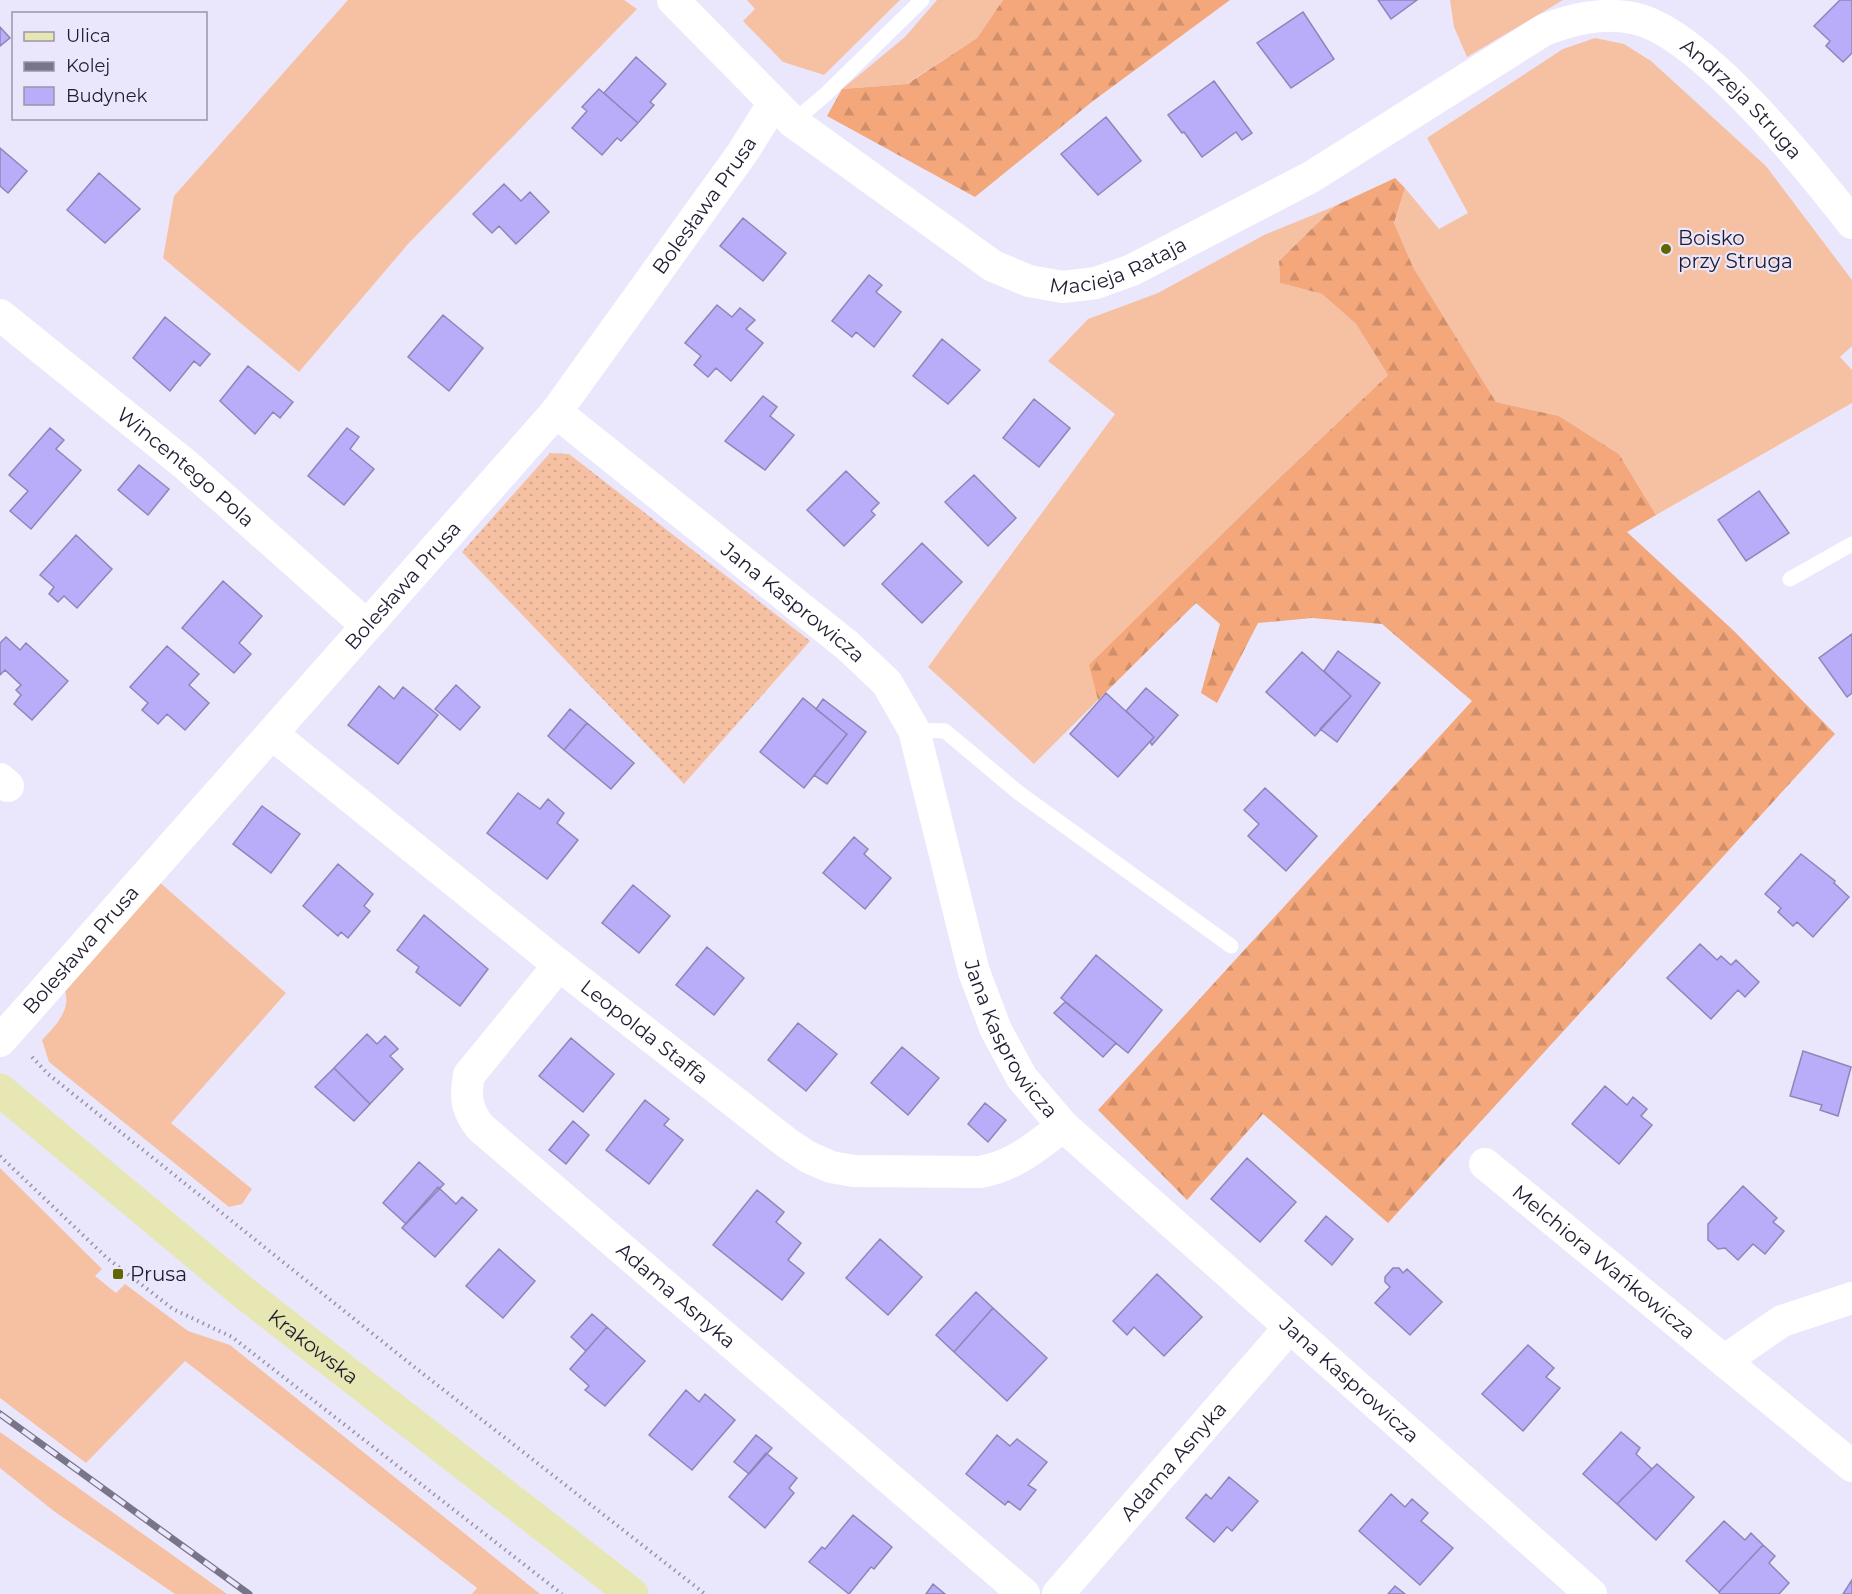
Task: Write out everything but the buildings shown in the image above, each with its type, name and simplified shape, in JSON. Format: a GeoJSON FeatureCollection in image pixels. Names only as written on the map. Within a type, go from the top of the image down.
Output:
{"type":"FeatureCollection","features":[{"type":"Feature","properties":{"kind":"main road","name":"Krakowska"},"geometry":{"type":"LineString","coordinates":[[0,1090],[244,1293],[632,1594]]}},
{"type":"Feature","properties":{"kind":"street","name":"Macieja Rataja"},"geometry":{"type":"LineString","coordinates":[[673,0],[730,55],[783,113],[993,266],[1029,281],[1063,287],[1096,283],[1132,270],[1311,177],[1544,30],[1577,18],[1603,16]]}},
{"type":"Feature","properties":{"kind":"street","name":"Andrzeja Struga"},"geometry":{"type":"LineString","coordinates":[[1603,16],[1635,18],[1672,36],[1717,72],[1796,152],[1852,223]]}},
{"type":"Feature","properties":{"kind":"street","name":"Bolesława Prusa"},"geometry":{"type":"LineString","coordinates":[[14,1043],[272,734],[556,412],[743,152],[783,113]]}},
{"type":"Feature","properties":{"kind":"street","name":"Wincentego Pola"},"geometry":{"type":"LineString","coordinates":[[0,315],[186,465],[366,625]]}},
{"type":"Feature","properties":{"kind":"street","name":"Jana Kasprowicza"},"geometry":{"type":"LineString","coordinates":[[556,412],[848,646],[887,682],[915,730],[947,870],[974,972],[988,1011],[1022,1078],[1063,1126],[1591,1594]]}},
{"type":"Feature","properties":{"kind":"street","name":"Leopolda Staffa"},"geometry":{"type":"LineString","coordinates":[[272,734],[559,965],[808,1157],[831,1167],[854,1171],[980,1172],[998,1169],[1020,1159],[1063,1126]]}},
{"type":"Feature","properties":{"kind":"street","name":"Adama Asnyka"},"geometry":{"type":"LineString","coordinates":[[559,965],[469,1075],[465,1097],[470,1113],[480,1127],[1024,1594]]}},
{"type":"Feature","properties":{"kind":"street","name":"Melchiora Wańkowicza"},"geometry":{"type":"LineString","coordinates":[[1485,1164],[1852,1466]]}},
{"type":"Feature","properties":{"kind":"street"},"geometry":{"type":"LineString","coordinates":[[1724,1361],[1782,1321],[1852,1298]]}},
{"type":"Feature","properties":{"kind":"street","name":"Adama Asnyka"},"geometry":{"type":"LineString","coordinates":[[1058,1594],[1289,1328]]}},
{"type":"Feature","properties":{"kind":"lane"},"geometry":{"type":"LineString","coordinates":[[783,113],[826,94],[922,0]]}},
{"type":"Feature","properties":{"kind":"lane"},"geometry":{"type":"LineString","coordinates":[[1790,579],[1852,544]]}},
{"type":"Feature","properties":{"kind":"lane"},"geometry":{"type":"LineString","coordinates":[[915,730],[945,731],[1019,793],[1231,946]]}},
{"type":"Feature","properties":{"kind":"path"},"geometry":{"type":"LineString","coordinates":[[14,1043],[48,1074],[413,1366],[705,1594]]}},
{"type":"Feature","properties":{"kind":"path"},"geometry":{"type":"LineString","coordinates":[[0,1156],[107,1258],[173,1309],[232,1337],[562,1594]]}},
{"type":"Feature","properties":{"kind":"shaded area"},"geometry":{"type":"Polygon","coordinates":[[[348,0],[624,0],[637,9],[408,244],[299,372],[163,258],[174,196],[348,0]]]}},
{"type":"Feature","properties":{"kind":"shaded area"},"geometry":{"type":"Polygon","coordinates":[[[747,0],[900,0],[824,75],[783,62],[743,21],[755,9],[747,0]]]}},
{"type":"Feature","properties":{"kind":"shaded area"},"geometry":{"type":"Polygon","coordinates":[[[937,0],[1003,0],[977,38],[906,84],[842,89],[905,37],[937,0]]]}},
{"type":"Feature","properties":{"kind":"shaded area"},"geometry":{"type":"Polygon","coordinates":[[[1450,0],[1563,0],[1467,57],[1454,27],[1450,0]]]}},
{"type":"Feature","properties":{"kind":"shaded area"},"geometry":{"type":"Polygon","coordinates":[[[1595,38],[1624,44],[1651,61],[1766,166],[1852,280],[1852,346],[1840,357],[1852,370],[1852,403],[1656,515],[1619,454],[1559,416],[1496,402],[1413,267],[1394,223],[1405,188],[1439,229],[1468,213],[1427,138],[1563,49],[1595,38]]]}},
{"type":"Feature","properties":{"kind":"shaded area"},"geometry":{"type":"Polygon","coordinates":[[[1335,206],[1279,261],[1280,283],[1322,294],[1356,324],[1388,375],[1272,485],[1090,665],[1098,700],[1034,764],[928,667],[1115,414],[1048,361],[1088,319],[1158,293],[1264,235],[1335,206]]]}},
{"type":"Feature","properties":{"kind":"shaded area"},"geometry":{"type":"Polygon","coordinates":[[[550,453],[569,454],[810,641],[684,784],[462,552],[550,453]]]}},
{"type":"Feature","properties":{"kind":"shaded area"},"geometry":{"type":"Polygon","coordinates":[[[157,880],[286,993],[171,1123],[252,1189],[242,1204],[229,1207],[49,1062],[42,1040],[58,1022],[65,1009],[66,994],[63,986],[157,880]]]}},
{"type":"Feature","properties":{"kind":"shaded area"},"geometry":{"type":"Polygon","coordinates":[[[0,1168],[102,1269],[95,1276],[116,1293],[125,1284],[188,1331],[230,1345],[540,1594],[472,1594],[477,1588],[185,1361],[86,1463],[0,1398],[0,1168]]]}},
{"type":"Feature","properties":{"kind":"shaded area"},"geometry":{"type":"Polygon","coordinates":[[[0,1432],[227,1594],[175,1594],[55,1512],[0,1468],[0,1432]]]}},
{"type":"Feature","properties":{"kind":"green space"},"geometry":{"type":"Polygon","coordinates":[[[1003,0],[1230,0],[1093,101],[975,197],[827,116],[842,89],[907,84],[977,38],[1003,0]]]}},
{"type":"Feature","properties":{"kind":"green space"},"geometry":{"type":"Polygon","coordinates":[[[1395,178],[1405,188],[1394,223],[1413,267],[1496,402],[1559,416],[1619,454],[1656,515],[1627,532],[1735,632],[1835,734],[1388,1223],[1263,1114],[1187,1200],[1098,1110],[1472,701],[1382,624],[1312,618],[1258,623],[1217,703],[1201,693],[1220,624],[1196,603],[1098,700],[1089,665],[1272,485],[1388,375],[1356,324],[1322,294],[1280,283],[1279,261],[1335,206],[1395,178]]]}},
{"type":"Feature","properties":{"kind":"railway"},"geometry":{"type":"LineString","coordinates":[[0,1414],[249,1594]]}},
{"type":"Feature","properties":{"kind":"place","name":"Boisko przy Struga"},"geometry":{"type":"Point","coordinates":[1666,249]}},
{"type":"Feature","properties":{"kind":"place","name":"Prusa"},"geometry":{"type":"Point","coordinates":[118,1274]}}]}
